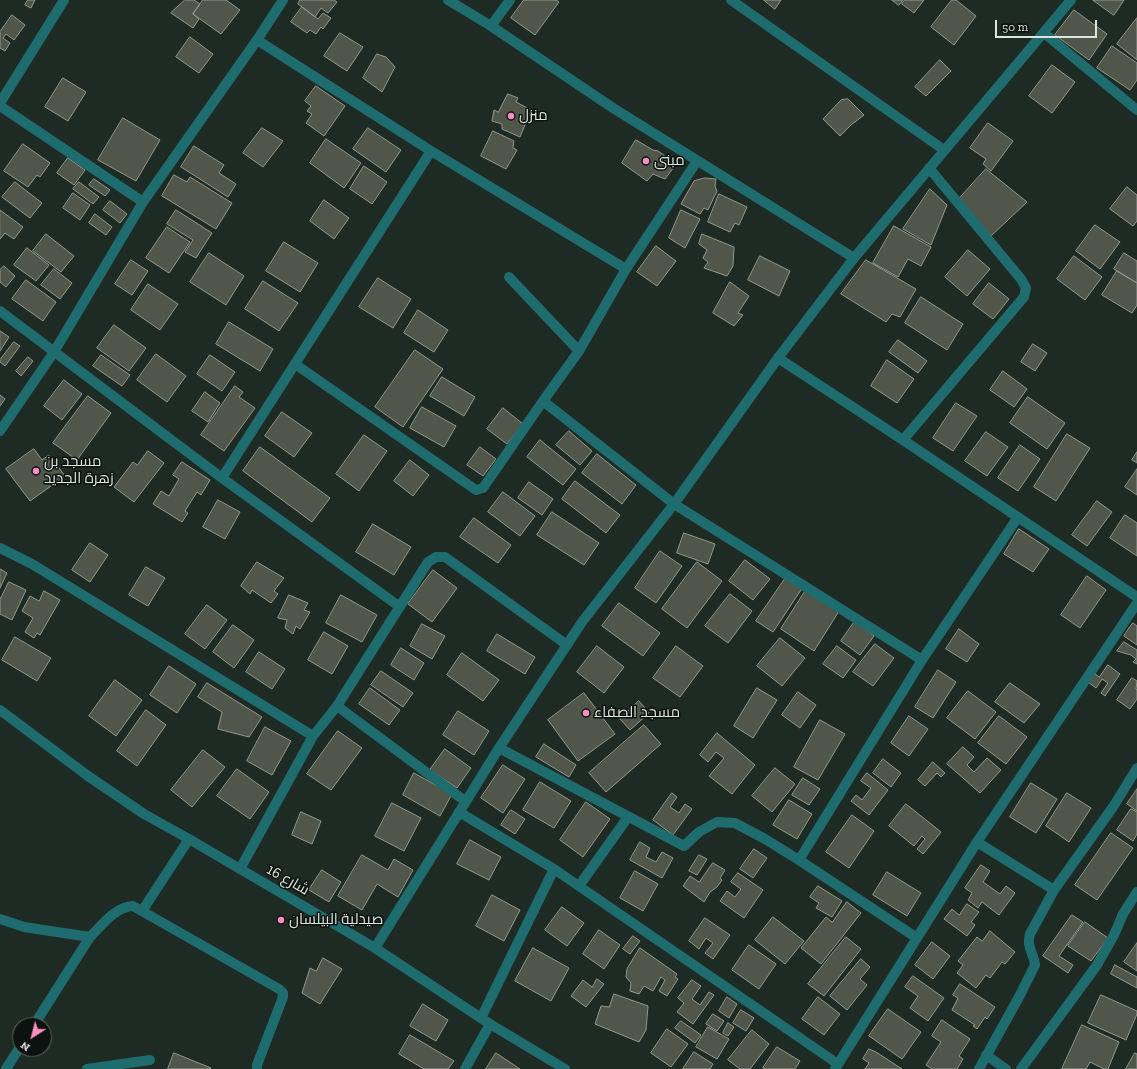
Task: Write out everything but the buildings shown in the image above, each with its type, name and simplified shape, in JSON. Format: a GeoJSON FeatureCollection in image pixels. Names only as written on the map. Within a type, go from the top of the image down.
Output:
{"type":"FeatureCollection","features":[{"type":"Feature","properties":{"kind":"street"},"geometry":{"type":"LineString","coordinates":[[64,0],[0,105],[143,202]]}},
{"type":"Feature","properties":{"kind":"street"},"geometry":{"type":"LineString","coordinates":[[0,431],[54,352],[143,202],[257,40],[283,0]]}},
{"type":"Feature","properties":{"kind":"street"},"geometry":{"type":"LineString","coordinates":[[448,0],[491,26],[613,108],[854,258]]}},
{"type":"Feature","properties":{"kind":"street"},"geometry":{"type":"LineString","coordinates":[[491,26],[510,0]]}},
{"type":"Feature","properties":{"kind":"street"},"geometry":{"type":"LineString","coordinates":[[731,0],[944,150]]}},
{"type":"Feature","properties":{"kind":"street"},"geometry":{"type":"LineString","coordinates":[[375,948],[499,748],[582,622],[674,504],[778,358],[854,258],[1071,0]]}},
{"type":"Feature","properties":{"kind":"street"},"geometry":{"type":"LineString","coordinates":[[1044,33],[1137,110]]}},
{"type":"Feature","properties":{"kind":"street"},"geometry":{"type":"LineString","coordinates":[[257,40],[431,151],[626,269]]}},
{"type":"Feature","properties":{"kind":"street"},"geometry":{"type":"LineString","coordinates":[[222,478],[431,151]]}},
{"type":"Feature","properties":{"kind":"street"},"geometry":{"type":"LineString","coordinates":[[295,364],[476,490],[483,488],[579,351],[626,269],[697,161]]}},
{"type":"Feature","properties":{"kind":"street"},"geometry":{"type":"LineString","coordinates":[[904,440],[1005,321],[1024,296],[1026,288],[1021,279],[929,168]]}},
{"type":"Feature","properties":{"kind":"street"},"geometry":{"type":"LineString","coordinates":[[509,277],[579,351]]}},
{"type":"Feature","properties":{"kind":"street"},"geometry":{"type":"LineString","coordinates":[[0,311],[222,478],[400,607]]}},
{"type":"Feature","properties":{"kind":"street"},"geometry":{"type":"LineString","coordinates":[[778,358],[904,440],[1137,597]]}},
{"type":"Feature","properties":{"kind":"street"},"geometry":{"type":"LineString","coordinates":[[543,401],[674,504],[922,660]]}},
{"type":"Feature","properties":{"kind":"street"},"geometry":{"type":"LineString","coordinates":[[799,860],[922,660],[1018,517]]}},
{"type":"Feature","properties":{"kind":"street"},"geometry":{"type":"LineString","coordinates":[[0,548],[32,564],[314,736]]}},
{"type":"Feature","properties":{"kind":"street"},"geometry":{"type":"LineString","coordinates":[[240,869],[314,736],[337,706],[428,562],[436,557],[445,557],[567,645]]}},
{"type":"Feature","properties":{"kind":"street"},"geometry":{"type":"LineString","coordinates":[[459,812],[554,869],[836,1067],[977,842],[1137,603]]}},
{"type":"Feature","properties":{"kind":"street"},"geometry":{"type":"LineString","coordinates":[[337,706],[466,801]]}},
{"type":"Feature","properties":{"kind":"street","name":"شارع 16"},"geometry":{"type":"LineString","coordinates":[[0,710],[88,776],[144,814],[375,948],[485,1021],[565,1069]]}},
{"type":"Feature","properties":{"kind":"street"},"geometry":{"type":"LineString","coordinates":[[499,748],[684,846],[699,832],[717,822],[735,823],[799,860],[917,938]]}},
{"type":"Feature","properties":{"kind":"street"},"geometry":{"type":"LineString","coordinates":[[979,1069],[1035,965],[1028,941],[1030,934],[1054,890],[1113,807],[1137,768]]}},
{"type":"Feature","properties":{"kind":"street"},"geometry":{"type":"LineString","coordinates":[[579,886],[628,817]]}},
{"type":"Feature","properties":{"kind":"street"},"geometry":{"type":"LineString","coordinates":[[142,911],[189,839]]}},
{"type":"Feature","properties":{"kind":"street"},"geometry":{"type":"LineString","coordinates":[[977,842],[1054,890]]}},
{"type":"Feature","properties":{"kind":"street"},"geometry":{"type":"LineString","coordinates":[[465,1069],[485,1021],[554,869]]}},
{"type":"Feature","properties":{"kind":"street"},"geometry":{"type":"LineString","coordinates":[[1021,1069],[1097,965],[1137,892]]}},
{"type":"Feature","properties":{"kind":"street"},"geometry":{"type":"LineString","coordinates":[[39,1017],[90,937],[117,910],[124,906],[133,906],[279,989],[283,993],[284,997],[257,1065],[257,1069]]}},
{"type":"Feature","properties":{"kind":"street"},"geometry":{"type":"LineString","coordinates":[[0,919],[24,927],[90,937]]}},
{"type":"Feature","properties":{"kind":"street"},"geometry":{"type":"LineString","coordinates":[[986,1055],[1006,1069]]}},
{"type":"Feature","properties":{"kind":"street"},"geometry":{"type":"LineString","coordinates":[[6,1069],[14,1057]]}},
{"type":"Feature","properties":{"kind":"street"},"geometry":{"type":"LineString","coordinates":[[87,1069],[150,1060]]}},
{"type":"Feature","properties":{"kind":"place","name":"منزل"},"geometry":{"type":"Point","coordinates":[511,116]}},
{"type":"Feature","properties":{"kind":"place","name":"مبنى"},"geometry":{"type":"Point","coordinates":[646,161]}},
{"type":"Feature","properties":{"kind":"place","name":"مسجد بن زهرة الجديد"},"geometry":{"type":"Point","coordinates":[36,471]}},
{"type":"Feature","properties":{"kind":"place","name":"مسجد الصفاء"},"geometry":{"type":"Point","coordinates":[586,713]}},
{"type":"Feature","properties":{"kind":"place","name":"صيدلية البيلسان"},"geometry":{"type":"Point","coordinates":[281,920]}}]}
